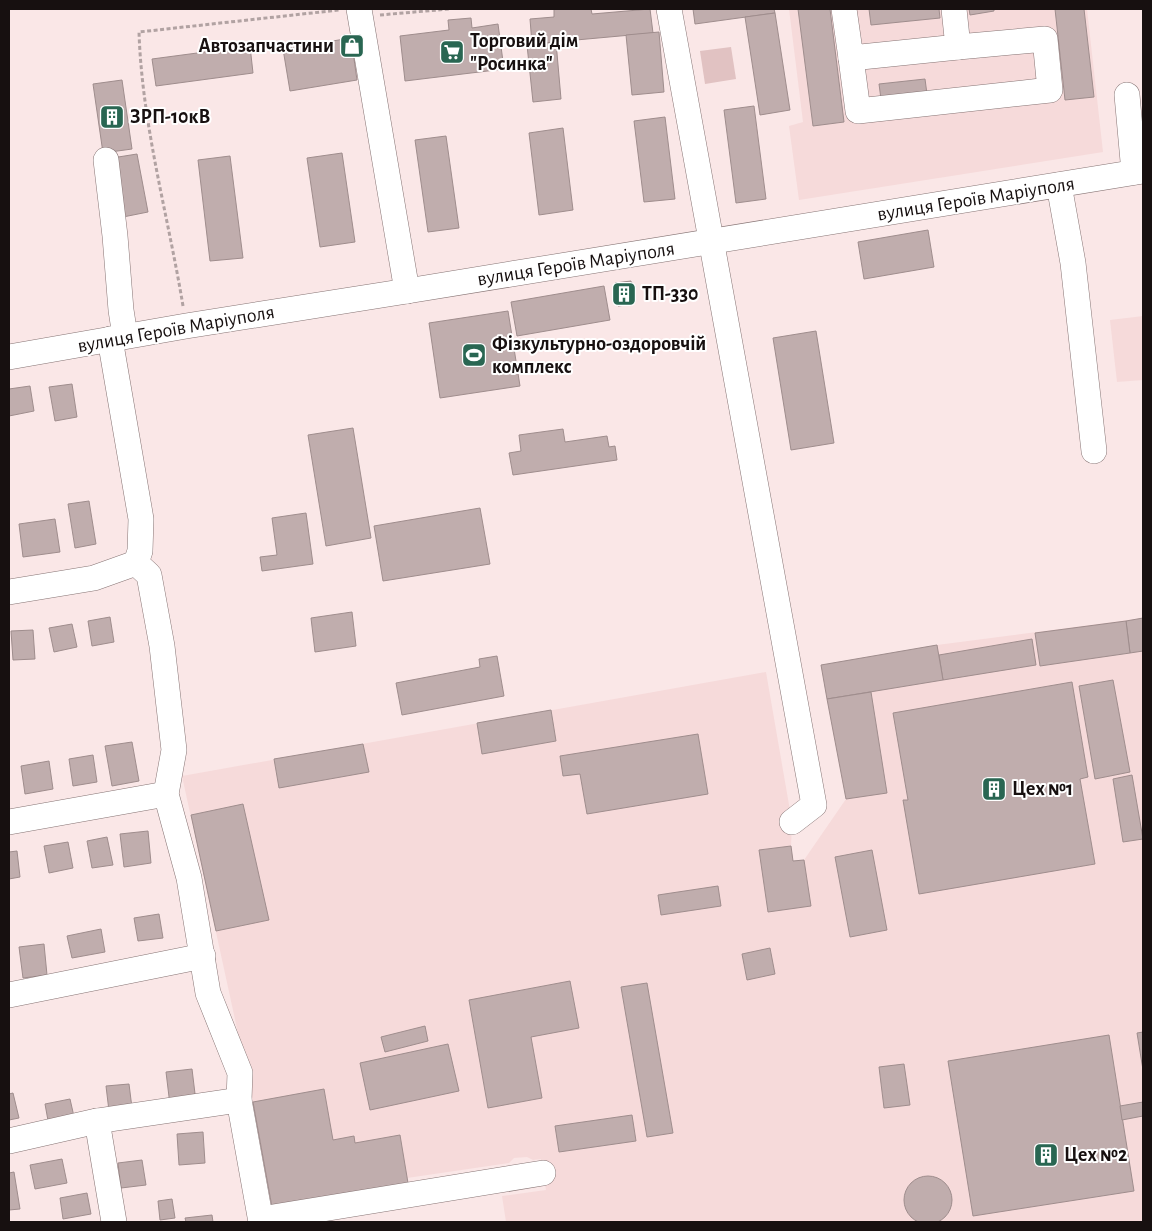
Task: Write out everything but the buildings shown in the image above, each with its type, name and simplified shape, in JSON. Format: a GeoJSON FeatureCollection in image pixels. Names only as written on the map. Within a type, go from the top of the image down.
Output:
{"type":"FeatureCollection","features":[{"type":"Feature","properties":{"kind":"street"},"geometry":{"type":"LineString","coordinates":[[670,9],[814,805],[792,822]]}},
{"type":"Feature","properties":{"kind":"street"},"geometry":{"type":"LineString","coordinates":[[844,9],[850,58],[858,111],[1050,90],[1045,40],[850,58]]}},
{"type":"Feature","properties":{"kind":"street"},"geometry":{"type":"LineString","coordinates":[[954,9],[958,47]]}},
{"type":"Feature","properties":{"kind":"street"},"geometry":{"type":"LineString","coordinates":[[359,11],[407,292]]}},
{"type":"Feature","properties":{"kind":"street"},"geometry":{"type":"LineString","coordinates":[[1127,95],[1139,171]]}},
{"type":"Feature","properties":{"kind":"street"},"geometry":{"type":"LineString","coordinates":[[106,160],[116,236],[121,310],[117,338],[141,519],[140,551],[136,563]]}},
{"type":"Feature","properties":{"kind":"street","name":"вулиця Героїв Маріуполя"},"geometry":{"type":"LineString","coordinates":[[9,357],[186,326],[407,292],[1139,171]]}},
{"type":"Feature","properties":{"kind":"street"},"geometry":{"type":"LineString","coordinates":[[1059,185],[1073,263],[1094,451]]}},
{"type":"Feature","properties":{"kind":"street"},"geometry":{"type":"LineString","coordinates":[[9,592],[94,578],[136,563]]}},
{"type":"Feature","properties":{"kind":"street"},"geometry":{"type":"LineString","coordinates":[[136,563],[149,575],[162,646],[174,750],[166,794],[188,878],[208,993],[240,1073],[239,1100],[261,1221],[529,1169]]}},
{"type":"Feature","properties":{"kind":"street"},"geometry":{"type":"LineString","coordinates":[[9,822],[166,794]]}},
{"type":"Feature","properties":{"kind":"street"},"geometry":{"type":"LineString","coordinates":[[9,995],[203,956]]}},
{"type":"Feature","properties":{"kind":"street"},"geometry":{"type":"LineString","coordinates":[[9,1141],[97,1121],[239,1100]]}},
{"type":"Feature","properties":{"kind":"street"},"geometry":{"type":"LineString","coordinates":[[97,1121],[114,1222]]}},
{"type":"Feature","properties":{"kind":"path"},"geometry":{"type":"LineString","coordinates":[[186,326],[173,245],[154,157],[140,69],[139,32],[336,10],[359,11],[382,16],[449,9]]}},
{"type":"Feature","properties":{"kind":"shaded area"},"geometry":{"type":"Polygon","coordinates":[[[789,9],[1087,9],[1103,152],[799,200],[789,126],[803,122],[789,9]]]}},
{"type":"Feature","properties":{"kind":"shaded area"},"geometry":{"type":"Polygon","coordinates":[[[731,47],[736,79],[705,84],[700,51],[731,47]]]}},
{"type":"Feature","properties":{"kind":"shaded area"},"geometry":{"type":"Polygon","coordinates":[[[1143,316],[1143,380],[1117,382],[1110,320],[1143,316]]]}},
{"type":"Feature","properties":{"kind":"shaded area"},"geometry":{"type":"Polygon","coordinates":[[[1143,618],[1143,1222],[506,1222],[502,1196],[546,1190],[541,1159],[533,1160],[527,1157],[514,1158],[509,1163],[407,1178],[408,1183],[272,1207],[253,1102],[182,776],[766,672],[792,822],[791,846],[793,861],[804,860],[846,799],[821,665],[937,645],[1143,618]]]}},
{"type":"Feature","properties":{"kind":"place","name":"Автозапчастини"},"geometry":{"type":"Point","coordinates":[352,46]}},
{"type":"Feature","properties":{"kind":"place","name":"Торговий дім \"Росинка\""},"geometry":{"type":"Point","coordinates":[452,52]}},
{"type":"Feature","properties":{"kind":"place","name":"ЗРП-10кВ"},"geometry":{"type":"Point","coordinates":[112,117]}},
{"type":"Feature","properties":{"kind":"place","name":"ТП-330"},"geometry":{"type":"Point","coordinates":[624,294]}},
{"type":"Feature","properties":{"kind":"place","name":"Фізкультурно-оздоровчій комплекс"},"geometry":{"type":"Point","coordinates":[474,355]}},
{"type":"Feature","properties":{"kind":"place","name":"Цех №1"},"geometry":{"type":"Point","coordinates":[994,789]}},
{"type":"Feature","properties":{"kind":"place","name":"Цех №2"},"geometry":{"type":"Point","coordinates":[1046,1155]}}]}
